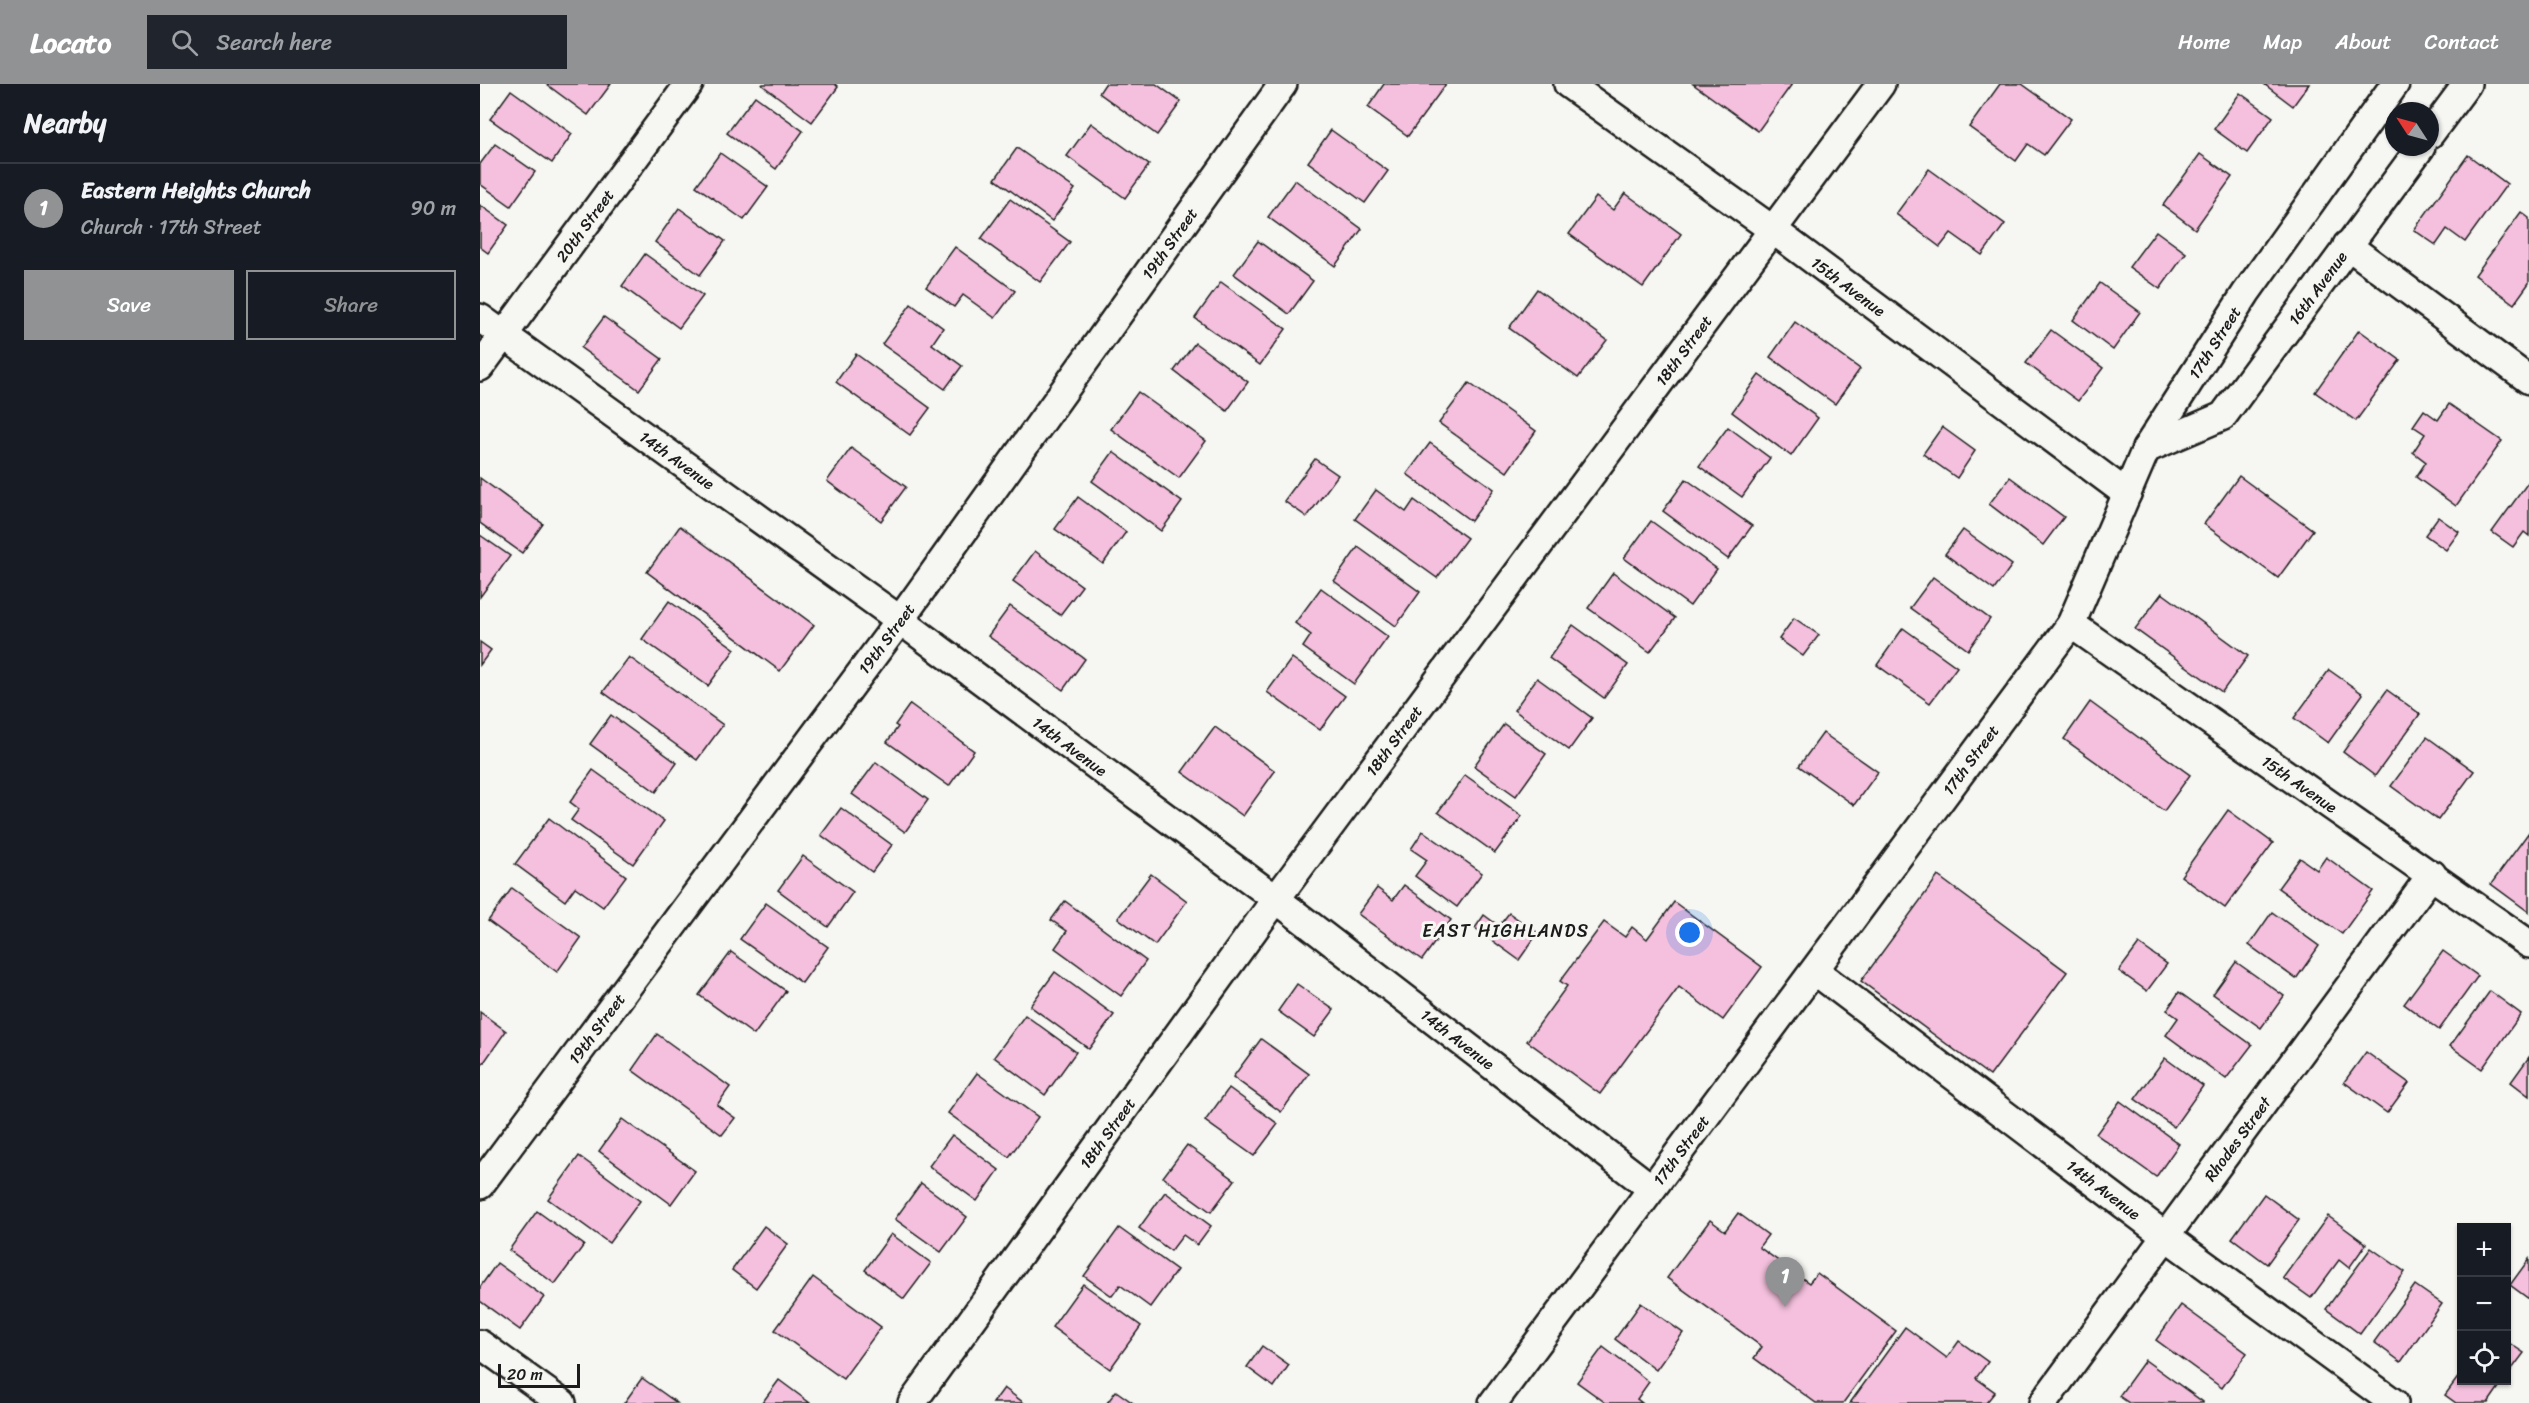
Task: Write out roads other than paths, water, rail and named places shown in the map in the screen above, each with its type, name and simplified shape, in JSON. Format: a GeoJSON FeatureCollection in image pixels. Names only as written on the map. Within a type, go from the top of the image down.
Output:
{"type":"FeatureCollection","features":[{"type":"Feature","properties":{"kind":"street","name":"20th Street"},"geometry":{"type":"LineString","coordinates":[[480,367],[689,84]]}},
{"type":"Feature","properties":{"kind":"street","name":"19th Street"},"geometry":{"type":"LineString","coordinates":[[480,1185],[900,620],[1283,84]]}},
{"type":"Feature","properties":{"kind":"street","name":"15th Avenue"},"geometry":{"type":"LineString","coordinates":[[1568,84],[1773,230],[2127,494]]}},
{"type":"Feature","properties":{"kind":"street","name":"18th Street"},"geometry":{"type":"LineString","coordinates":[[912,1403],[1276,899],[1881,84]]}},
{"type":"Feature","properties":{"kind":"street","name":"17th Street"},"geometry":{"type":"LineString","coordinates":[[1493,1403],[2071,624],[2146,449],[2246,293],[2395,84]]}},
{"type":"Feature","properties":{"kind":"street"},"geometry":{"type":"LineString","coordinates":[[2439,122],[2467,84]]}},
{"type":"Feature","properties":{"kind":"street"},"geometry":{"type":"LineString","coordinates":[[2347,245],[2414,156]]}},
{"type":"Feature","properties":{"kind":"street","name":"16th Avenue"},"geometry":{"type":"LineString","coordinates":[[2146,449],[2223,416],[2347,245],[2529,380]]}},
{"type":"Feature","properties":{"kind":"street","name":"14th Avenue"},"geometry":{"type":"LineString","coordinates":[[480,318],[900,620],[1276,899],[1652,1188]]}},
{"type":"Feature","properties":{"kind":"street","name":"15th Avenue"},"geometry":{"type":"LineString","coordinates":[[2071,624],[2432,873],[2529,944]]}},
{"type":"Feature","properties":{"kind":"street","name":"Rhodes Street"},"geometry":{"type":"LineString","coordinates":[[2043,1403],[2164,1235],[2432,873]]}},
{"type":"Feature","properties":{"kind":"street","name":"14th Avenue"},"geometry":{"type":"LineString","coordinates":[[1815,971],[2164,1235],[2394,1403]]}},
{"type":"Feature","properties":{"kind":"street"},"geometry":{"type":"LineString","coordinates":[[480,1344],[562,1403]]}},
{"type":"Feature","properties":{"kind":"place","name":"Eastern Heights Church"},"geometry":{"type":"Point","coordinates":[1785,1307]}},
{"type":"Feature","properties":{"kind":"district","name":"EAST HIGHLANDS"},"geometry":{"type":"Point","coordinates":[1506,931]}}]}
